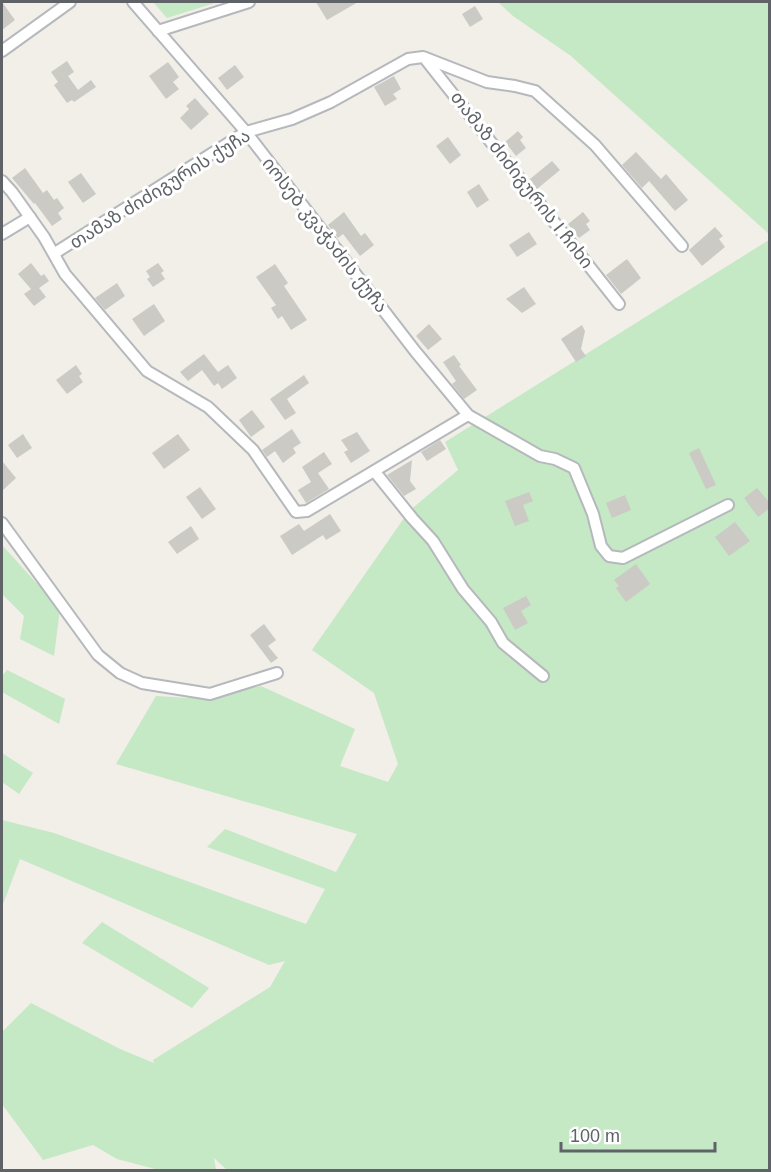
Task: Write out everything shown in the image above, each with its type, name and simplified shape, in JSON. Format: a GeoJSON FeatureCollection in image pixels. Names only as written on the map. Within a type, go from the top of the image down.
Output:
{"type":"FeatureCollection","features":[{"type":"Feature","properties":{"kind":"street"},"geometry":{"type":"LineString","coordinates":[[2,51],[70,2]]}},
{"type":"Feature","properties":{"kind":"street","name":"იოსებ კვაჭაძის ქუჩა"},"geometry":{"type":"LineString","coordinates":[[133,2],[246,132],[415,351],[468,415]]}},
{"type":"Feature","properties":{"kind":"street"},"geometry":{"type":"LineString","coordinates":[[158,31],[249,2]]}},
{"type":"Feature","properties":{"kind":"street"},"geometry":{"type":"LineString","coordinates":[[423,57],[487,82],[535,91],[595,145],[682,246]]}},
{"type":"Feature","properties":{"kind":"street","name":"თამაზ ძიძიგურის ქუჩა"},"geometry":{"type":"LineString","coordinates":[[55,254],[246,132],[331,102],[408,59],[423,57]]}},
{"type":"Feature","properties":{"kind":"street","name":"თამაზ ძიძიგურის I ჩიხი"},"geometry":{"type":"LineString","coordinates":[[423,57],[619,304]]}},
{"type":"Feature","properties":{"kind":"street"},"geometry":{"type":"LineString","coordinates":[[2,181],[30,217],[55,254],[65,274],[147,371],[208,407],[253,450],[296,512],[307,511],[468,415],[540,456],[555,459],[574,468],[593,514],[601,546],[609,556],[623,558],[728,505]]}},
{"type":"Feature","properties":{"kind":"street"},"geometry":{"type":"LineString","coordinates":[[2,234],[30,217]]}},
{"type":"Feature","properties":{"kind":"street"},"geometry":{"type":"LineString","coordinates":[[375,472],[434,541],[463,588],[491,622],[503,643],[543,676]]}},
{"type":"Feature","properties":{"kind":"street"},"geometry":{"type":"LineString","coordinates":[[2,523],[98,655],[120,673],[142,683],[210,694],[277,673]]}},
{"type":"Feature","properties":{"kind":"green space"},"geometry":{"type":"Polygon","coordinates":[[[153,2],[218,2],[167,18],[153,2]]]}},
{"type":"Feature","properties":{"kind":"green space"},"geometry":{"type":"Polygon","coordinates":[[[498,2],[769,2],[769,234],[571,56],[513,16],[498,2]]]}},
{"type":"Feature","properties":{"kind":"green space"},"geometry":{"type":"Polygon","coordinates":[[[769,240],[769,1170],[227,1170],[214,1158],[216,1170],[159,1170],[117,1159],[93,1145],[43,1160],[2,1104],[2,1032],[31,1003],[120,1049],[154,1063],[153,1060],[270,987],[285,961],[269,965],[20,859],[2,907],[2,820],[54,833],[306,924],[325,889],[207,847],[225,829],[336,872],[357,834],[116,764],[156,696],[189,698],[261,686],[355,729],[340,766],[388,782],[398,764],[374,693],[312,650],[409,511],[458,470],[445,442],[769,240]]]}},
{"type":"Feature","properties":{"kind":"green space"},"geometry":{"type":"Polygon","coordinates":[[[2,545],[60,609],[54,656],[20,639],[24,616],[2,594],[2,545]]]}},
{"type":"Feature","properties":{"kind":"green space"},"geometry":{"type":"Polygon","coordinates":[[[7,670],[65,699],[59,724],[2,692],[2,676],[7,670]]]}},
{"type":"Feature","properties":{"kind":"green space"},"geometry":{"type":"Polygon","coordinates":[[[2,753],[33,773],[19,794],[2,782],[2,753]]]}},
{"type":"Feature","properties":{"kind":"green space"},"geometry":{"type":"Polygon","coordinates":[[[102,922],[209,988],[192,1008],[82,943],[102,922]]]}},
{"type":"Feature","properties":{"kind":"building"},"geometry":{"type":"Polygon","coordinates":[[[2,2],[15,20],[2,30],[2,2]]]}},
{"type":"Feature","properties":{"kind":"building"},"geometry":{"type":"Polygon","coordinates":[[[316,2],[358,2],[327,20],[316,2]]]}},
{"type":"Feature","properties":{"kind":"building"},"geometry":{"type":"Polygon","coordinates":[[[475,6],[483,19],[470,27],[462,14],[475,6]]]}},
{"type":"Feature","properties":{"kind":"building"},"geometry":{"type":"Polygon","coordinates":[[[67,61],[74,72],[68,76],[78,90],[91,80],[96,87],[74,102],[72,100],[67,103],[54,85],[58,82],[51,72],[67,61]]]}},
{"type":"Feature","properties":{"kind":"building"},"geometry":{"type":"Polygon","coordinates":[[[168,62],[179,77],[173,82],[179,89],[166,99],[149,76],[168,62]]]}},
{"type":"Feature","properties":{"kind":"building"},"geometry":{"type":"Polygon","coordinates":[[[235,65],[244,77],[227,90],[218,78],[235,65]]]}},
{"type":"Feature","properties":{"kind":"building"},"geometry":{"type":"Polygon","coordinates":[[[394,76],[401,89],[393,94],[397,99],[385,106],[374,87],[394,76]]]}},
{"type":"Feature","properties":{"kind":"building"},"geometry":{"type":"Polygon","coordinates":[[[195,98],[209,114],[191,130],[180,118],[189,109],[186,106],[195,98]]]}},
{"type":"Feature","properties":{"kind":"building"},"geometry":{"type":"Polygon","coordinates":[[[518,131],[523,137],[520,140],[526,148],[516,156],[505,142],[518,131]]]}},
{"type":"Feature","properties":{"kind":"building"},"geometry":{"type":"Polygon","coordinates":[[[448,137],[461,155],[450,164],[436,146],[448,137]]]}},
{"type":"Feature","properties":{"kind":"building"},"geometry":{"type":"Polygon","coordinates":[[[636,152],[661,179],[666,174],[688,200],[675,211],[649,181],[642,188],[622,165],[636,152]]]}},
{"type":"Feature","properties":{"kind":"building"},"geometry":{"type":"Polygon","coordinates":[[[552,161],[560,170],[537,189],[530,179],[552,161]]]}},
{"type":"Feature","properties":{"kind":"building"},"geometry":{"type":"Polygon","coordinates":[[[25,168],[43,193],[47,190],[64,208],[58,213],[62,219],[52,226],[12,178],[25,168]]]}},
{"type":"Feature","properties":{"kind":"building"},"geometry":{"type":"Polygon","coordinates":[[[81,173],[96,194],[83,203],[68,182],[81,173]]]}},
{"type":"Feature","properties":{"kind":"building"},"geometry":{"type":"Polygon","coordinates":[[[479,184],[489,200],[477,208],[467,192],[479,184]]]}},
{"type":"Feature","properties":{"kind":"building"},"geometry":{"type":"Polygon","coordinates":[[[344,212],[361,236],[365,233],[374,245],[360,256],[343,234],[338,238],[328,225],[344,212]]]}},
{"type":"Feature","properties":{"kind":"building"},"geometry":{"type":"Polygon","coordinates":[[[583,212],[590,221],[586,224],[590,230],[579,238],[568,224],[583,212]]]}},
{"type":"Feature","properties":{"kind":"building"},"geometry":{"type":"Polygon","coordinates":[[[715,227],[723,236],[719,239],[725,247],[702,266],[689,250],[715,227]]]}},
{"type":"Feature","properties":{"kind":"building"},"geometry":{"type":"Polygon","coordinates":[[[529,232],[537,244],[517,257],[509,245],[529,232]]]}},
{"type":"Feature","properties":{"kind":"building"},"geometry":{"type":"Polygon","coordinates":[[[627,259],[641,278],[621,294],[606,275],[627,259]]]}},
{"type":"Feature","properties":{"kind":"building"},"geometry":{"type":"Polygon","coordinates":[[[31,263],[41,276],[44,274],[49,281],[39,288],[46,297],[34,306],[24,294],[31,289],[18,274],[31,263]]]}},
{"type":"Feature","properties":{"kind":"building"},"geometry":{"type":"Polygon","coordinates":[[[158,263],[164,271],[161,273],[165,279],[153,287],[147,279],[150,277],[146,271],[158,263]]]}},
{"type":"Feature","properties":{"kind":"building"},"geometry":{"type":"Polygon","coordinates":[[[275,264],[288,283],[284,286],[307,320],[291,330],[282,316],[278,319],[271,308],[276,305],[256,277],[275,264]]]}},
{"type":"Feature","properties":{"kind":"building"},"geometry":{"type":"Polygon","coordinates":[[[117,283],[125,296],[105,310],[95,298],[117,283]]]}},
{"type":"Feature","properties":{"kind":"building"},"geometry":{"type":"Polygon","coordinates":[[[524,287],[536,304],[522,313],[506,299],[524,287]]]}},
{"type":"Feature","properties":{"kind":"building"},"geometry":{"type":"Polygon","coordinates":[[[154,304],[165,321],[144,336],[132,319],[154,304]]]}},
{"type":"Feature","properties":{"kind":"building"},"geometry":{"type":"Polygon","coordinates":[[[429,324],[442,339],[428,350],[416,336],[429,324]]]}},
{"type":"Feature","properties":{"kind":"building"},"geometry":{"type":"Polygon","coordinates":[[[582,325],[585,331],[581,349],[586,356],[576,362],[561,339],[582,325]]]}},
{"type":"Feature","properties":{"kind":"building"},"geometry":{"type":"Polygon","coordinates":[[[204,354],[218,372],[228,365],[237,378],[222,389],[218,383],[214,386],[202,370],[188,381],[180,372],[204,354]]]}},
{"type":"Feature","properties":{"kind":"building"},"geometry":{"type":"Polygon","coordinates":[[[454,355],[461,365],[459,366],[477,390],[464,399],[452,384],[456,381],[443,362],[454,355]]]}},
{"type":"Feature","properties":{"kind":"building"},"geometry":{"type":"Polygon","coordinates":[[[76,365],[82,374],[79,376],[83,382],[67,394],[56,380],[76,365]]]}},
{"type":"Feature","properties":{"kind":"building"},"geometry":{"type":"Polygon","coordinates":[[[304,375],[309,383],[287,399],[296,413],[285,420],[270,399],[304,375]]]}},
{"type":"Feature","properties":{"kind":"building"},"geometry":{"type":"Polygon","coordinates":[[[252,410],[265,427],[251,437],[239,420],[252,410]]]}},
{"type":"Feature","properties":{"kind":"building"},"geometry":{"type":"Polygon","coordinates":[[[292,429],[301,443],[293,448],[296,453],[283,463],[275,451],[267,457],[262,450],[292,429]]]}},
{"type":"Feature","properties":{"kind":"building"},"geometry":{"type":"Polygon","coordinates":[[[357,432],[370,451],[351,463],[344,452],[348,450],[341,440],[357,432]]]}},
{"type":"Feature","properties":{"kind":"building"},"geometry":{"type":"Polygon","coordinates":[[[23,434],[32,448],[17,458],[8,445],[23,434]]]}},
{"type":"Feature","properties":{"kind":"building"},"geometry":{"type":"Polygon","coordinates":[[[178,434],[190,450],[164,469],[152,453],[178,434]]]}},
{"type":"Feature","properties":{"kind":"building"},"geometry":{"type":"Polygon","coordinates":[[[440,440],[446,449],[427,461],[421,452],[440,440]]]}},
{"type":"Feature","properties":{"kind":"building"},"geometry":{"type":"Polygon","coordinates":[[[699,448],[716,485],[706,489],[689,453],[699,448]]]}},
{"type":"Feature","properties":{"kind":"building"},"geometry":{"type":"Polygon","coordinates":[[[324,452],[332,464],[318,473],[329,489],[306,503],[298,490],[311,482],[302,467],[324,452]]]}},
{"type":"Feature","properties":{"kind":"building"},"geometry":{"type":"Polygon","coordinates":[[[412,460],[410,481],[416,489],[404,496],[387,475],[412,460]]]}},
{"type":"Feature","properties":{"kind":"building"},"geometry":{"type":"Polygon","coordinates":[[[2,461],[16,478],[2,491],[2,461]]]}},
{"type":"Feature","properties":{"kind":"building"},"geometry":{"type":"Polygon","coordinates":[[[200,487],[216,509],[202,519],[186,497],[200,487]]]}},
{"type":"Feature","properties":{"kind":"building"},"geometry":{"type":"Polygon","coordinates":[[[757,488],[770,503],[770,508],[758,517],[744,498],[757,488]]]}},
{"type":"Feature","properties":{"kind":"building"},"geometry":{"type":"Polygon","coordinates":[[[529,492],[533,501],[523,505],[529,521],[515,526],[505,501],[529,492]]]}},
{"type":"Feature","properties":{"kind":"building"},"geometry":{"type":"Polygon","coordinates":[[[625,495],[631,510],[612,518],[606,503],[625,495]]]}},
{"type":"Feature","properties":{"kind":"building"},"geometry":{"type":"Polygon","coordinates":[[[330,514],[341,531],[326,540],[323,535],[292,555],[280,536],[299,524],[304,531],[330,514]]]}},
{"type":"Feature","properties":{"kind":"building"},"geometry":{"type":"Polygon","coordinates":[[[735,522],[750,541],[729,556],[715,537],[735,522]]]}},
{"type":"Feature","properties":{"kind":"building"},"geometry":{"type":"Polygon","coordinates":[[[191,526],[199,539],[177,554],[168,542],[191,526]]]}},
{"type":"Feature","properties":{"kind":"building"},"geometry":{"type":"Polygon","coordinates":[[[636,564],[650,584],[626,602],[616,588],[619,586],[614,580],[636,564]]]}},
{"type":"Feature","properties":{"kind":"building"},"geometry":{"type":"Polygon","coordinates":[[[526,596],[531,605],[521,611],[528,623],[515,630],[503,608],[526,596]]]}},
{"type":"Feature","properties":{"kind":"building"},"geometry":{"type":"Polygon","coordinates":[[[264,624],[276,640],[268,646],[278,658],[271,663],[250,635],[264,624]]]}}]}
